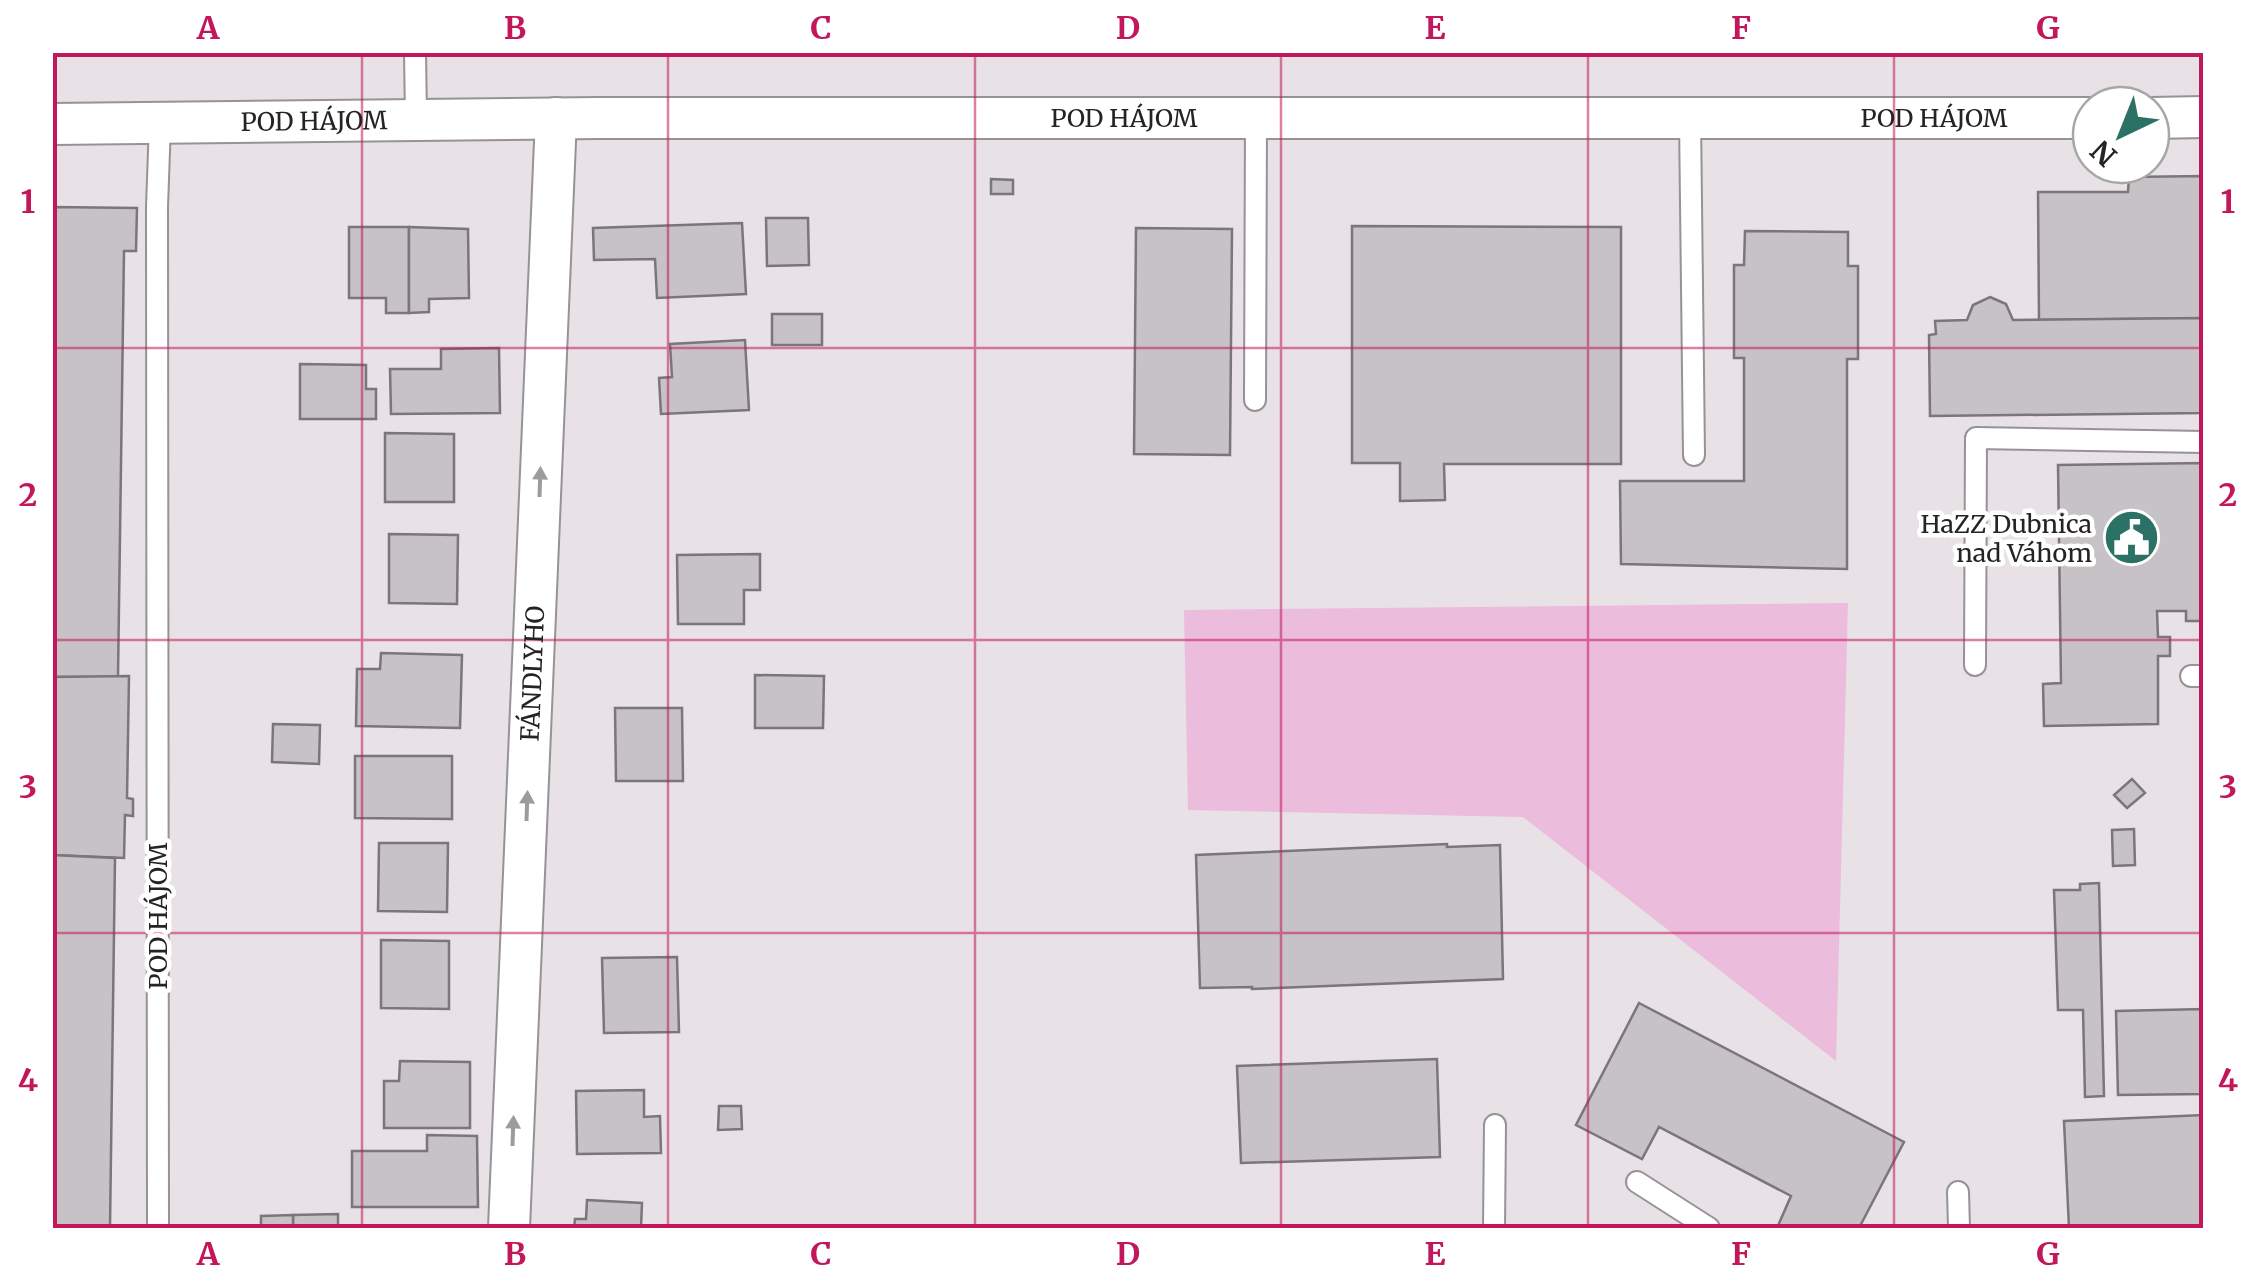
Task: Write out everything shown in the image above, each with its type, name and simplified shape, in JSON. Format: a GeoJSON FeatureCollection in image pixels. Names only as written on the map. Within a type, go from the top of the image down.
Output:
{"type":"FeatureCollection","features":[{"type":"Feature","properties":{"kind":"street"},"geometry":{"type":"LineString","coordinates":[[2171,118],[2204,117]]}},
{"type":"Feature","properties":{"kind":"street","name":"POD HÁJOM"},"geometry":{"type":"LineString","coordinates":[[52,124],[556,118],[2071,118]]}},
{"type":"Feature","properties":{"kind":"street","name":"FÁNDLYHO"},"geometry":{"type":"LineString","coordinates":[[509,1228],[556,118]]}},
{"type":"Feature","properties":{"kind":"lane"},"geometry":{"type":"LineString","coordinates":[[415,52],[416,119]]}},
{"type":"Feature","properties":{"kind":"lane"},"geometry":{"type":"LineString","coordinates":[[1690,119],[1694,455]]}},
{"type":"Feature","properties":{"kind":"lane"},"geometry":{"type":"LineString","coordinates":[[1255,400],[1256,120]]}},
{"type":"Feature","properties":{"kind":"lane","name":"POD HÁJOM"},"geometry":{"type":"LineString","coordinates":[[158,1228],[160,124]]}},
{"type":"Feature","properties":{"kind":"lane"},"geometry":{"type":"LineString","coordinates":[[1976,664],[1976,438],[2204,442]]}},
{"type":"Feature","properties":{"kind":"lane"},"geometry":{"type":"LineString","coordinates":[[1494,1126],[1494,1228]]}},
{"type":"Feature","properties":{"kind":"lane"},"geometry":{"type":"LineString","coordinates":[[1637,1182],[1709,1228]]}},
{"type":"Feature","properties":{"kind":"lane"},"geometry":{"type":"LineString","coordinates":[[1958,1192],[1958,1228]]}},
{"type":"Feature","properties":{"kind":"shaded area"},"geometry":{"type":"Polygon","coordinates":[[[1848,603],[1836,1061],[1523,817],[1188,810],[1184,610],[1848,603]]]}},
{"type":"Feature","properties":{"kind":"building"},"geometry":{"type":"Polygon","coordinates":[[[2171,176],[2204,176],[2204,318],[2039,320],[2038,192],[2128,192],[2128,185],[2171,185],[2171,176]]]}},
{"type":"Feature","properties":{"kind":"building"},"geometry":{"type":"Polygon","coordinates":[[[991,179],[1013,180],[1013,194],[991,194],[991,179]]]}},
{"type":"Feature","properties":{"kind":"building"},"geometry":{"type":"Polygon","coordinates":[[[52,207],[137,208],[136,251],[124,251],[118,677],[52,677],[52,207]]]}},
{"type":"Feature","properties":{"kind":"building"},"geometry":{"type":"Polygon","coordinates":[[[766,218],[808,218],[809,265],[767,266],[766,218]]]}},
{"type":"Feature","properties":{"kind":"building"},"geometry":{"type":"Polygon","coordinates":[[[742,223],[746,294],[657,298],[655,259],[594,260],[593,228],[742,223]]]}},
{"type":"Feature","properties":{"kind":"building"},"geometry":{"type":"Polygon","coordinates":[[[1352,226],[1621,227],[1621,464],[1444,464],[1445,500],[1400,501],[1400,463],[1352,463],[1352,226]]]}},
{"type":"Feature","properties":{"kind":"building"},"geometry":{"type":"Polygon","coordinates":[[[349,227],[409,227],[409,313],[386,313],[386,298],[349,298],[349,227]]]}},
{"type":"Feature","properties":{"kind":"building"},"geometry":{"type":"Polygon","coordinates":[[[409,227],[468,229],[469,298],[429,299],[429,312],[409,313],[409,227]]]}},
{"type":"Feature","properties":{"kind":"building"},"geometry":{"type":"Polygon","coordinates":[[[1136,228],[1232,229],[1230,455],[1134,454],[1136,228]]]}},
{"type":"Feature","properties":{"kind":"building"},"geometry":{"type":"Polygon","coordinates":[[[1745,231],[1848,232],[1848,266],[1858,266],[1858,359],[1847,359],[1847,569],[1621,564],[1620,481],[1744,481],[1744,358],[1734,358],[1734,265],[1744,265],[1745,231]]]}},
{"type":"Feature","properties":{"kind":"building"},"geometry":{"type":"Polygon","coordinates":[[[1990,297],[2006,304],[2013,320],[2204,318],[2204,413],[1930,416],[1929,335],[1936,334],[1935,321],[1967,320],[1973,305],[1990,297]]]}},
{"type":"Feature","properties":{"kind":"building"},"geometry":{"type":"Polygon","coordinates":[[[772,314],[822,314],[822,345],[772,345],[772,314]]]}},
{"type":"Feature","properties":{"kind":"building"},"geometry":{"type":"Polygon","coordinates":[[[745,340],[749,410],[661,414],[659,378],[672,377],[670,344],[745,340]]]}},
{"type":"Feature","properties":{"kind":"building"},"geometry":{"type":"Polygon","coordinates":[[[499,348],[500,413],[391,414],[390,369],[441,369],[441,349],[499,348]]]}},
{"type":"Feature","properties":{"kind":"building"},"geometry":{"type":"Polygon","coordinates":[[[300,364],[366,365],[366,389],[376,389],[376,419],[300,419],[300,364]]]}},
{"type":"Feature","properties":{"kind":"building"},"geometry":{"type":"Polygon","coordinates":[[[385,433],[454,434],[454,502],[385,502],[385,433]]]}},
{"type":"Feature","properties":{"kind":"building","name":"HaZZ Dubnica nad Váhom"},"geometry":{"type":"Polygon","coordinates":[[[2204,463],[2204,621],[2186,621],[2186,611],[2157,611],[2158,637],[2170,637],[2170,656],[2158,656],[2158,724],[2044,726],[2043,684],[2061,683],[2058,465],[2204,463]]]}},
{"type":"Feature","properties":{"kind":"building"},"geometry":{"type":"Polygon","coordinates":[[[389,534],[458,535],[457,604],[389,603],[389,534]]]}},
{"type":"Feature","properties":{"kind":"building"},"geometry":{"type":"Polygon","coordinates":[[[760,554],[760,590],[744,590],[744,624],[678,624],[677,555],[760,554]]]}},
{"type":"Feature","properties":{"kind":"building"},"geometry":{"type":"Polygon","coordinates":[[[381,653],[462,655],[460,728],[356,726],[357,669],[380,669],[381,653]]]}},
{"type":"Feature","properties":{"kind":"building"},"geometry":{"type":"Polygon","coordinates":[[[755,675],[824,676],[823,728],[755,728],[755,675]]]}},
{"type":"Feature","properties":{"kind":"building"},"geometry":{"type":"Polygon","coordinates":[[[129,676],[127,798],[133,799],[133,816],[125,815],[124,858],[52,855],[52,677],[129,676]]]}},
{"type":"Feature","properties":{"kind":"building"},"geometry":{"type":"Polygon","coordinates":[[[615,708],[682,708],[683,781],[616,781],[615,708]]]}},
{"type":"Feature","properties":{"kind":"building"},"geometry":{"type":"Polygon","coordinates":[[[273,724],[320,725],[319,764],[272,762],[273,724]]]}},
{"type":"Feature","properties":{"kind":"building"},"geometry":{"type":"Polygon","coordinates":[[[355,756],[452,756],[452,819],[355,818],[355,756]]]}},
{"type":"Feature","properties":{"kind":"building"},"geometry":{"type":"Polygon","coordinates":[[[2132,779],[2145,793],[2127,808],[2114,795],[2132,779]]]}},
{"type":"Feature","properties":{"kind":"building"},"geometry":{"type":"Polygon","coordinates":[[[2134,829],[2135,865],[2113,866],[2112,830],[2134,829]]]}},
{"type":"Feature","properties":{"kind":"building"},"geometry":{"type":"Polygon","coordinates":[[[379,843],[448,843],[447,912],[378,911],[379,843]]]}},
{"type":"Feature","properties":{"kind":"building"},"geometry":{"type":"Polygon","coordinates":[[[1500,845],[1503,979],[1200,988],[1196,855],[1500,845]]]}},
{"type":"Feature","properties":{"kind":"building"},"geometry":{"type":"Polygon","coordinates":[[[52,855],[115,858],[110,1228],[52,1228],[52,855]]]}},
{"type":"Feature","properties":{"kind":"building"},"geometry":{"type":"Polygon","coordinates":[[[2099,883],[2104,1096],[2085,1097],[2083,1010],[2058,1010],[2054,890],[2080,890],[2080,884],[2099,883]]]}},
{"type":"Feature","properties":{"kind":"building"},"geometry":{"type":"Polygon","coordinates":[[[381,940],[449,941],[449,1009],[381,1008],[381,940]]]}},
{"type":"Feature","properties":{"kind":"building"},"geometry":{"type":"Polygon","coordinates":[[[677,957],[679,1032],[604,1033],[602,958],[677,957]]]}},
{"type":"Feature","properties":{"kind":"building"},"geometry":{"type":"Polygon","coordinates":[[[1639,1003],[1904,1142],[1859,1228],[1777,1228],[1791,1196],[1659,1127],[1642,1159],[1576,1125],[1639,1003]]]}},
{"type":"Feature","properties":{"kind":"building"},"geometry":{"type":"Polygon","coordinates":[[[2204,1009],[2204,1094],[2118,1095],[2116,1011],[2204,1009]]]}},
{"type":"Feature","properties":{"kind":"building"},"geometry":{"type":"Polygon","coordinates":[[[1437,1059],[1440,1157],[1241,1163],[1237,1066],[1437,1059]]]}},
{"type":"Feature","properties":{"kind":"building"},"geometry":{"type":"Polygon","coordinates":[[[400,1061],[470,1062],[470,1128],[384,1128],[384,1081],[399,1081],[400,1061]]]}},
{"type":"Feature","properties":{"kind":"building"},"geometry":{"type":"Polygon","coordinates":[[[644,1090],[644,1117],[660,1116],[661,1153],[577,1154],[576,1091],[644,1090]]]}},
{"type":"Feature","properties":{"kind":"building"},"geometry":{"type":"Polygon","coordinates":[[[719,1106],[741,1106],[742,1129],[718,1130],[719,1106]]]}},
{"type":"Feature","properties":{"kind":"building"},"geometry":{"type":"Polygon","coordinates":[[[2204,1115],[2204,1228],[2069,1228],[2064,1121],[2204,1115]]]}},
{"type":"Feature","properties":{"kind":"building"},"geometry":{"type":"Polygon","coordinates":[[[427,1135],[477,1136],[478,1207],[352,1207],[352,1151],[427,1151],[427,1135]]]}},
{"type":"Feature","properties":{"kind":"building"},"geometry":{"type":"Polygon","coordinates":[[[587,1200],[642,1203],[641,1228],[574,1228],[575,1219],[586,1219],[587,1200]]]}},
{"type":"Feature","properties":{"kind":"building"},"geometry":{"type":"Polygon","coordinates":[[[338,1214],[338,1228],[293,1228],[293,1215],[338,1214]]]}},
{"type":"Feature","properties":{"kind":"building"},"geometry":{"type":"Polygon","coordinates":[[[293,1215],[293,1228],[229,1228],[261,1225],[261,1216],[293,1215]]]}},
{"type":"Feature","properties":{"kind":"place","name":"HaZZ Dubnica nad Váhom"},"geometry":{"type":"Point","coordinates":[2131,538]}}]}
